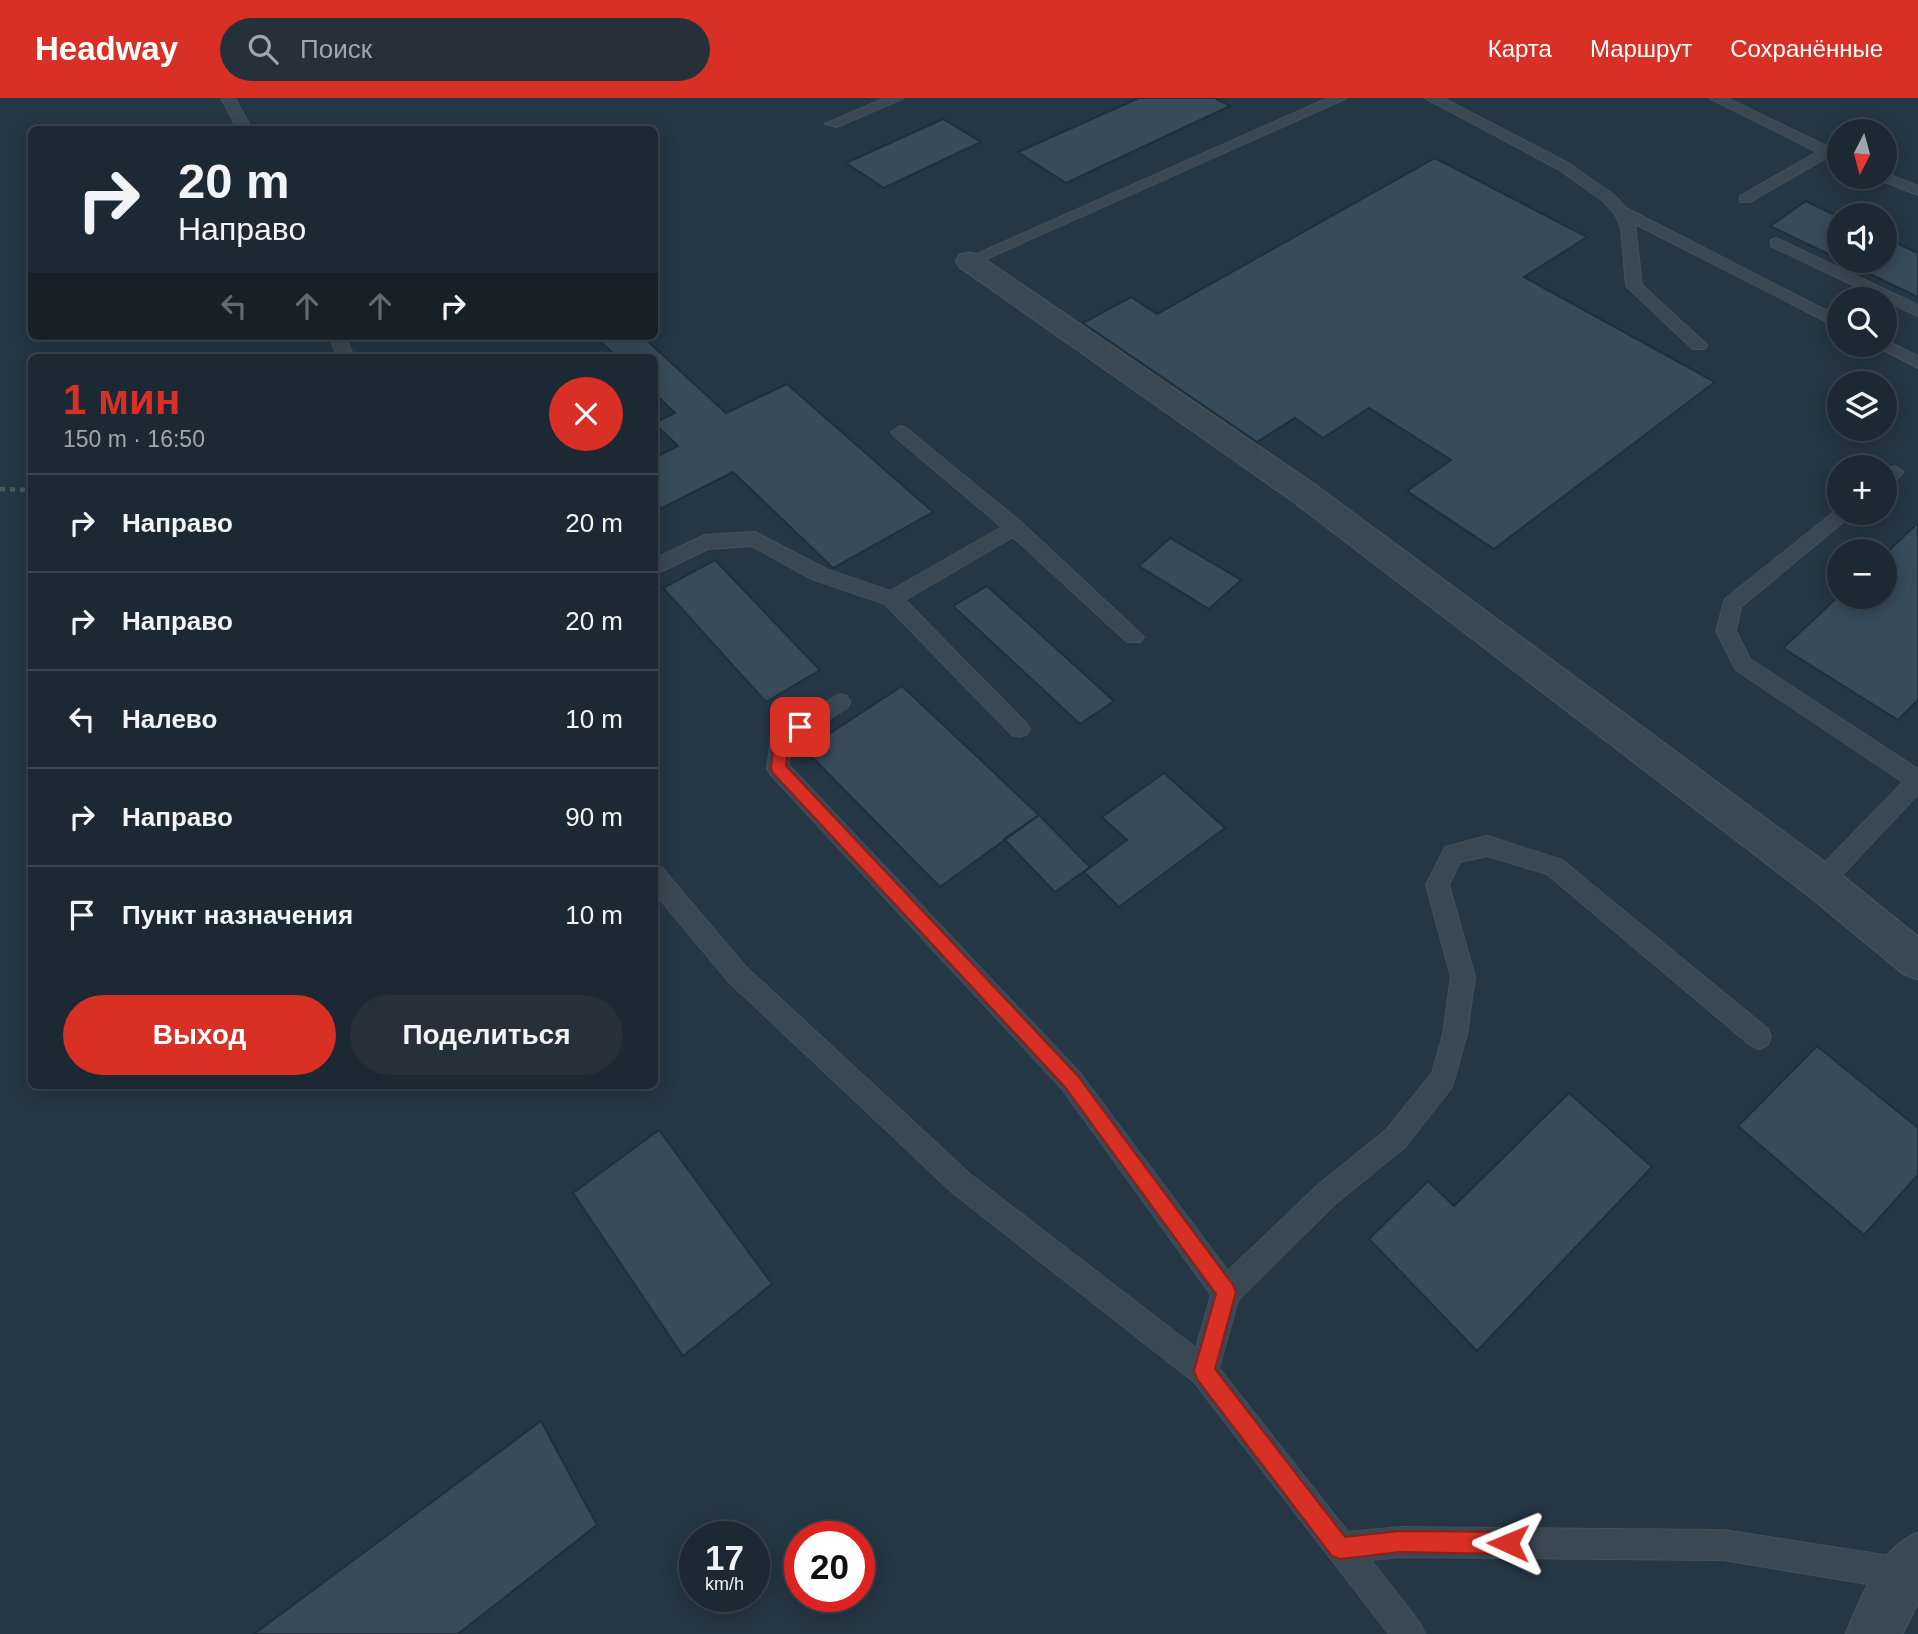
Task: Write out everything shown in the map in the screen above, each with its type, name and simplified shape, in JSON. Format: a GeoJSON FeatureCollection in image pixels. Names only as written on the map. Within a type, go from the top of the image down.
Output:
{"type":"FeatureCollection","features":[{"type":"Feature","properties":{"kind":"street"},"geometry":{"type":"LineString","coordinates":[[969,261],[1304,493],[1821,882],[1918,961]]}},
{"type":"Feature","properties":{"kind":"street"},"geometry":{"type":"LineString","coordinates":[[1873,1634],[1911,1567]]}},
{"type":"Feature","properties":{"kind":"lane"},"geometry":{"type":"LineString","coordinates":[[228,98],[242,126]]}},
{"type":"Feature","properties":{"kind":"lane"},"geometry":{"type":"LineString","coordinates":[[832,124],[897,98]]}},
{"type":"Feature","properties":{"kind":"lane"},"geometry":{"type":"LineString","coordinates":[[969,261],[1340,98]]}},
{"type":"Feature","properties":{"kind":"lane"},"geometry":{"type":"LineString","coordinates":[[1432,98],[1598,187],[1621,211],[1628,224],[1634,286],[1699,345]]}},
{"type":"Feature","properties":{"kind":"lane"},"geometry":{"type":"LineString","coordinates":[[1716,98],[1827,151]]}},
{"type":"Feature","properties":{"kind":"lane"},"geometry":{"type":"LineString","coordinates":[[1745,199],[1827,157]]}},
{"type":"Feature","properties":{"kind":"lane"},"geometry":{"type":"LineString","coordinates":[[1897,182],[1918,191]]}},
{"type":"Feature","properties":{"kind":"lane"},"geometry":{"type":"LineString","coordinates":[[1621,211],[1827,317]]}},
{"type":"Feature","properties":{"kind":"lane"},"geometry":{"type":"LineString","coordinates":[[1776,243],[1918,311]]}},
{"type":"Feature","properties":{"kind":"lane"},"geometry":{"type":"LineString","coordinates":[[1897,352],[1918,363]]}},
{"type":"Feature","properties":{"kind":"lane"},"geometry":{"type":"LineString","coordinates":[[900,432],[1015,528],[1134,637]]}},
{"type":"Feature","properties":{"kind":"lane"},"geometry":{"type":"LineString","coordinates":[[1821,882],[1917,780],[1744,664],[1726,631],[1732,604],[1830,525]]}},
{"type":"Feature","properties":{"kind":"lane"},"geometry":{"type":"LineString","coordinates":[[891,599],[1015,528]]}},
{"type":"Feature","properties":{"kind":"lane"},"geometry":{"type":"LineString","coordinates":[[658,566],[705,542],[755,539],[819,574],[891,599],[1019,729]]}},
{"type":"Feature","properties":{"kind":"lane"},"geometry":{"type":"LineString","coordinates":[[841,702],[780,739],[778,768],[1071,1081],[1226,1292]]}},
{"type":"Feature","properties":{"kind":"lane"},"geometry":{"type":"LineString","coordinates":[[1204,1371],[1226,1292],[1326,1195],[1396,1138],[1443,1079],[1455,1034],[1463,976],[1437,885],[1453,854],[1487,846],[1554,867],[1759,1037]]}},
{"type":"Feature","properties":{"kind":"lane"},"geometry":{"type":"LineString","coordinates":[[658,880],[737,974],[962,1184],[1204,1371],[1409,1634]]}},
{"type":"Feature","properties":{"kind":"lane"},"geometry":{"type":"LineString","coordinates":[[1340,1548],[1400,1542],[1723,1545],[1911,1567]]}},
{"type":"Feature","properties":{"kind":"path"},"geometry":{"type":"LineString","coordinates":[[0,489],[28,490]]}},
{"type":"Feature","properties":{"kind":"building"},"geometry":{"type":"Polygon","coordinates":[[[1139,98],[1215,98],[1230,106],[1066,183],[1018,152],[1139,98]]]}},
{"type":"Feature","properties":{"kind":"building"},"geometry":{"type":"Polygon","coordinates":[[[943,119],[981,142],[884,188],[846,163],[943,119]]]}},
{"type":"Feature","properties":{"kind":"building"},"geometry":{"type":"Polygon","coordinates":[[[1435,158],[1587,237],[1524,277],[1715,382],[1494,549],[1407,491],[1451,460],[1369,408],[1323,438],[1295,418],[1257,442],[1083,323],[1131,297],[1157,314],[1435,158]]]}},
{"type":"Feature","properties":{"kind":"building"},"geometry":{"type":"Polygon","coordinates":[[[1806,201],[1827,211],[1827,253],[1770,226],[1806,201]]]}},
{"type":"Feature","properties":{"kind":"building"},"geometry":{"type":"Polygon","coordinates":[[[1897,243],[1918,253],[1918,297],[1868,273],[1897,273],[1897,243]]]}},
{"type":"Feature","properties":{"kind":"building"},"geometry":{"type":"Polygon","coordinates":[[[599,340],[646,340],[726,413],[787,384],[933,512],[833,568],[733,472],[658,510],[658,456],[678,446],[658,427],[658,421],[675,413],[658,397],[658,354],[614,354],[599,340]]]}},
{"type":"Feature","properties":{"kind":"building"},"geometry":{"type":"Polygon","coordinates":[[[1918,523],[1918,700],[1898,720],[1783,648],[1827,607],[1897,609],[1897,543],[1918,523]]]}},
{"type":"Feature","properties":{"kind":"building"},"geometry":{"type":"Polygon","coordinates":[[[1170,538],[1241,580],[1209,609],[1139,566],[1170,538]]]}},
{"type":"Feature","properties":{"kind":"building"},"geometry":{"type":"Polygon","coordinates":[[[715,560],[820,670],[766,702],[663,588],[715,560]]]}},
{"type":"Feature","properties":{"kind":"building"},"geometry":{"type":"Polygon","coordinates":[[[987,586],[1114,701],[1080,724],[953,606],[987,586]]]}},
{"type":"Feature","properties":{"kind":"building"},"geometry":{"type":"Polygon","coordinates":[[[902,686],[1039,815],[940,887],[805,750],[902,686]]]}},
{"type":"Feature","properties":{"kind":"building"},"geometry":{"type":"Polygon","coordinates":[[[1164,773],[1225,828],[1119,907],[1084,872],[1127,840],[1102,817],[1164,773]]]}},
{"type":"Feature","properties":{"kind":"building"},"geometry":{"type":"Polygon","coordinates":[[[1039,815],[1090,867],[1055,892],[1004,839],[1039,815]]]}},
{"type":"Feature","properties":{"kind":"building"},"geometry":{"type":"Polygon","coordinates":[[[1817,1046],[1918,1128],[1918,1175],[1864,1235],[1738,1126],[1817,1046]]]}},
{"type":"Feature","properties":{"kind":"building"},"geometry":{"type":"Polygon","coordinates":[[[1569,1093],[1652,1167],[1477,1351],[1369,1239],[1428,1181],[1454,1206],[1569,1093]]]}},
{"type":"Feature","properties":{"kind":"building"},"geometry":{"type":"Polygon","coordinates":[[[659,1130],[772,1284],[683,1356],[573,1193],[659,1130]]]}},
{"type":"Feature","properties":{"kind":"building"},"geometry":{"type":"Polygon","coordinates":[[[541,1421],[597,1525],[458,1634],[254,1634],[541,1421]]]}},
{"type":"Feature","properties":{"kind":"route"},"geometry":{"type":"LineString","coordinates":[[800,727],[780,739],[778,768],[1071,1081],[1226,1292],[1204,1371],[1340,1548],[1400,1542],[1508,1543]]}}]}
